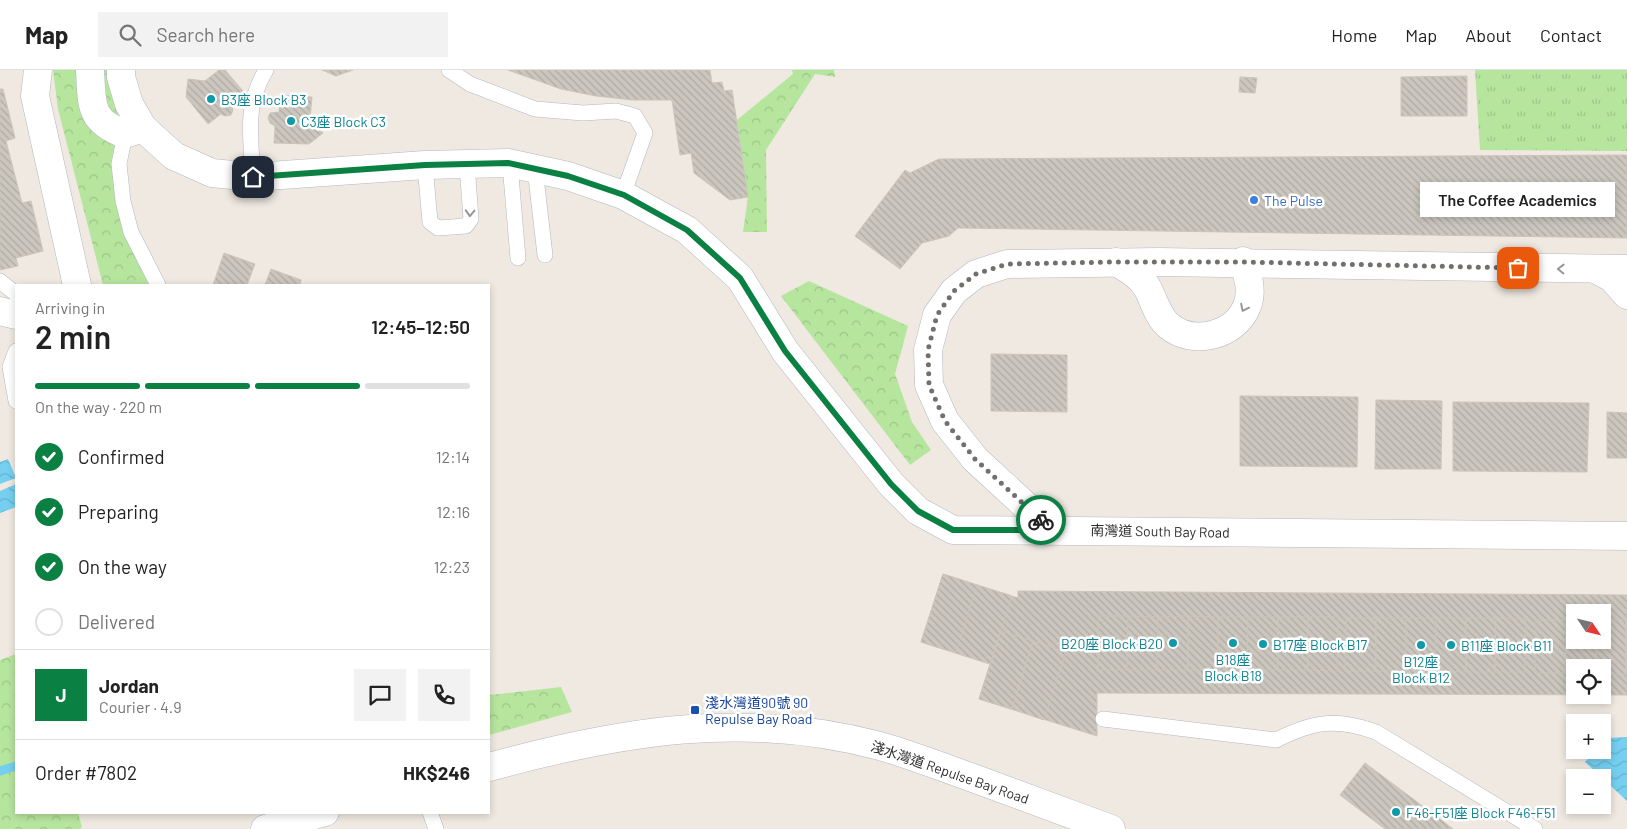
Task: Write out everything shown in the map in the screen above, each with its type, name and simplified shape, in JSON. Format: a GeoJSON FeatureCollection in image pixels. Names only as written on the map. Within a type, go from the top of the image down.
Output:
{"type":"FeatureCollection","features":[{"type":"Feature","properties":{"kind":"street"},"geometry":{"type":"LineString","coordinates":[[38,70],[35,96],[77,284]]}},
{"type":"Feature","properties":{"kind":"street"},"geometry":{"type":"LineString","coordinates":[[90,70],[92,104],[103,124],[134,131]]}},
{"type":"Feature","properties":{"kind":"street","name":"南灣道 South Bay Road"},"geometry":{"type":"LineString","coordinates":[[121,70],[134,131],[174,156],[212,173],[253,177],[425,165],[523,166],[568,176],[624,195],[687,230],[740,278],[785,351],[891,484],[918,511],[953,530],[1627,536]]}},
{"type":"Feature","properties":{"kind":"street"},"geometry":{"type":"LineString","coordinates":[[1116,262],[1134,273],[1147,288],[1155,307],[1169,326],[1189,336],[1213,336],[1233,325],[1247,306],[1250,284],[1243,262]]}},
{"type":"Feature","properties":{"kind":"street"},"geometry":{"type":"LineString","coordinates":[[1052,530],[975,459],[945,421],[929,385],[928,350],[937,315],[954,291],[976,274],[1007,264],[1116,262],[1243,262],[1597,270],[1627,269]]}},
{"type":"Feature","properties":{"kind":"street"},"geometry":{"type":"LineString","coordinates":[[1597,270],[1612,278],[1627,295]]}},
{"type":"Feature","properties":{"kind":"street"},"geometry":{"type":"LineString","coordinates":[[0,311],[15,315]]}},
{"type":"Feature","properties":{"kind":"street","name":"淺水灣道 Repulse Bay Road"},"geometry":{"type":"LineString","coordinates":[[490,767],[570,746],[655,731],[714,727],[780,730],[853,740],[887,748],[1074,822],[1111,829]]}},
{"type":"Feature","properties":{"kind":"street"},"geometry":{"type":"LineString","coordinates":[[265,829],[318,814]]}},
{"type":"Feature","properties":{"kind":"lane"},"geometry":{"type":"LineString","coordinates":[[253,177],[249,119],[252,100],[266,70]]}},
{"type":"Feature","properties":{"kind":"lane"},"geometry":{"type":"LineString","coordinates":[[449,70],[470,84],[535,109],[583,113],[616,111],[635,116],[645,133],[624,195]]}},
{"type":"Feature","properties":{"kind":"lane"},"geometry":{"type":"LineString","coordinates":[[134,131],[119,164],[123,201],[131,232],[157,284]]}},
{"type":"Feature","properties":{"kind":"lane"},"geometry":{"type":"LineString","coordinates":[[425,165],[430,222],[438,228],[466,226],[471,219],[467,164]]}},
{"type":"Feature","properties":{"kind":"lane"},"geometry":{"type":"LineString","coordinates":[[523,166],[544,255]]}},
{"type":"Feature","properties":{"kind":"lane"},"geometry":{"type":"LineString","coordinates":[[518,258],[523,166]]}},
{"type":"Feature","properties":{"kind":"lane"},"geometry":{"type":"LineString","coordinates":[[0,281],[15,293]]}},
{"type":"Feature","properties":{"kind":"lane"},"geometry":{"type":"LineString","coordinates":[[15,354],[10,367],[15,395]]}},
{"type":"Feature","properties":{"kind":"lane"},"geometry":{"type":"LineString","coordinates":[[1103,719],[1276,740],[1299,728],[1316,724],[1351,723],[1376,732],[1535,829]]}},
{"type":"Feature","properties":{"kind":"lane"},"geometry":{"type":"LineString","coordinates":[[431,814],[436,829]]}},
{"type":"Feature","properties":{"kind":"green space"},"geometry":{"type":"Polygon","coordinates":[[[53,70],[113,70],[130,200],[149,284],[103,284],[58,109],[53,70]]]}},
{"type":"Feature","properties":{"kind":"green space"},"geometry":{"type":"Polygon","coordinates":[[[792,70],[834,70],[835,77],[815,74],[766,150],[767,232],[743,232],[748,197],[737,120],[793,74],[792,70]]]}},
{"type":"Feature","properties":{"kind":"green space"},"geometry":{"type":"Polygon","coordinates":[[[1475,70],[1627,70],[1627,151],[1480,150],[1475,70]]]}},
{"type":"Feature","properties":{"kind":"green space"},"geometry":{"type":"Polygon","coordinates":[[[809,281],[908,326],[895,374],[912,422],[931,450],[910,465],[781,296],[809,281]]]}},
{"type":"Feature","properties":{"kind":"green space"},"geometry":{"type":"Polygon","coordinates":[[[15,654],[15,814],[78,814],[82,827],[80,829],[0,829],[0,660],[15,654]]]}},
{"type":"Feature","properties":{"kind":"green space"},"geometry":{"type":"Polygon","coordinates":[[[561,687],[572,712],[490,735],[490,695],[561,687]]]}},
{"type":"Feature","properties":{"kind":"water"},"geometry":{"type":"Polygon","coordinates":[[[8,459],[15,478],[0,484],[0,462],[8,459]]]}},
{"type":"Feature","properties":{"kind":"water"},"geometry":{"type":"Polygon","coordinates":[[[15,484],[15,507],[0,513],[0,491],[15,484]]]}},
{"type":"Feature","properties":{"kind":"water"},"geometry":{"type":"Polygon","coordinates":[[[1627,737],[1627,801],[1611,786],[1611,769],[1593,769],[1585,762],[1588,759],[1611,759],[1611,738],[1627,737]]]}},
{"type":"Feature","properties":{"kind":"building","name":"B3座 Block B3"},"geometry":{"type":"Polygon","coordinates":[[[219,70],[225,70],[243,91],[230,102],[233,110],[231,115],[225,116],[221,114],[208,124],[186,97],[188,79],[205,81],[219,70]]]}},
{"type":"Feature","properties":{"kind":"building"},"geometry":{"type":"Polygon","coordinates":[[[322,70],[353,70],[336,76],[322,70]]]}},
{"type":"Feature","properties":{"kind":"building"},"geometry":{"type":"Polygon","coordinates":[[[508,70],[710,70],[712,83],[722,82],[724,91],[732,90],[748,197],[730,200],[694,173],[691,153],[680,155],[672,100],[632,100],[596,96],[561,89],[508,70]]]}},
{"type":"Feature","properties":{"kind":"building"},"geometry":{"type":"Polygon","coordinates":[[[1467,76],[1467,116],[1401,116],[1401,77],[1467,76]]]}},
{"type":"Feature","properties":{"kind":"building"},"geometry":{"type":"Polygon","coordinates":[[[1240,77],[1257,78],[1255,93],[1239,92],[1240,77]]]}},
{"type":"Feature","properties":{"kind":"building"},"geometry":{"type":"Polygon","coordinates":[[[0,89],[3,89],[15,138],[6,141],[22,203],[31,201],[43,251],[16,258],[18,266],[0,270],[0,89]]]}},
{"type":"Feature","properties":{"kind":"building","name":"C3座 Block C3"},"geometry":{"type":"Polygon","coordinates":[[[280,95],[312,97],[310,119],[323,133],[309,144],[274,143],[275,126],[270,123],[268,118],[270,113],[279,112],[280,95]]]}},
{"type":"Feature","properties":{"kind":"building","name":"The Pulse"},"geometry":{"type":"Polygon","coordinates":[[[1627,155],[1627,238],[958,228],[949,236],[922,243],[900,269],[855,236],[905,170],[910,173],[939,159],[1627,155]]]}},
{"type":"Feature","properties":{"kind":"building"},"geometry":{"type":"Polygon","coordinates":[[[224,253],[255,264],[247,284],[213,284],[224,253]]]}},
{"type":"Feature","properties":{"kind":"building"},"geometry":{"type":"Polygon","coordinates":[[[271,269],[301,280],[300,284],[265,284],[271,269]]]}},
{"type":"Feature","properties":{"kind":"building"},"geometry":{"type":"Polygon","coordinates":[[[991,354],[1067,355],[1067,412],[991,411],[991,354]]]}},
{"type":"Feature","properties":{"kind":"building"},"geometry":{"type":"Polygon","coordinates":[[[1240,396],[1358,397],[1357,467],[1240,466],[1240,396]]]}},
{"type":"Feature","properties":{"kind":"building"},"geometry":{"type":"Polygon","coordinates":[[[1376,400],[1442,401],[1441,469],[1375,469],[1376,400]]]}},
{"type":"Feature","properties":{"kind":"building"},"geometry":{"type":"Polygon","coordinates":[[[1453,402],[1589,403],[1587,472],[1453,471],[1453,402]]]}},
{"type":"Feature","properties":{"kind":"building"},"geometry":{"type":"Polygon","coordinates":[[[1607,412],[1627,413],[1627,458],[1607,458],[1607,412]]]}},
{"type":"Feature","properties":{"kind":"building"},"geometry":{"type":"Polygon","coordinates":[[[943,574],[977,585],[956,653],[921,642],[943,574]]]}},
{"type":"Feature","properties":{"kind":"building"},"geometry":{"type":"Polygon","coordinates":[[[943,574],[1018,598],[1018,591],[1627,595],[1627,695],[1611,695],[1611,659],[1566,659],[1566,695],[1097,693],[1097,736],[979,699],[990,664],[921,642],[943,574]]]}},
{"type":"Feature","properties":{"kind":"building"},"geometry":{"type":"Polygon","coordinates":[[[977,585],[1012,596],[990,664],[956,653],[977,585]]]}},
{"type":"Feature","properties":{"kind":"building"},"geometry":{"type":"Polygon","coordinates":[[[1098,616],[1128,616],[1127,670],[1098,670],[1098,616]]]}},
{"type":"Feature","properties":{"kind":"building"},"geometry":{"type":"Polygon","coordinates":[[[1128,616],[1158,617],[1157,670],[1127,670],[1128,616]]]}},
{"type":"Feature","properties":{"kind":"building","name":"B20座 Block B20"},"geometry":{"type":"Polygon","coordinates":[[[1188,616],[1188,670],[1157,670],[1158,617],[1188,616]]]}},
{"type":"Feature","properties":{"kind":"building"},"geometry":{"type":"Polygon","coordinates":[[[1188,616],[1218,617],[1218,670],[1188,670],[1188,616]]]}},
{"type":"Feature","properties":{"kind":"building","name":"B18座 Block B18"},"geometry":{"type":"Polygon","coordinates":[[[1218,617],[1248,617],[1247,670],[1218,670],[1218,617]]]}},
{"type":"Feature","properties":{"kind":"building","name":"B17座 Block B17"},"geometry":{"type":"Polygon","coordinates":[[[1248,617],[1278,617],[1278,670],[1247,670],[1248,617]]]}},
{"type":"Feature","properties":{"kind":"building"},"geometry":{"type":"Polygon","coordinates":[[[1278,617],[1308,617],[1308,670],[1278,670],[1278,617]]]}},
{"type":"Feature","properties":{"kind":"building"},"geometry":{"type":"Polygon","coordinates":[[[1308,617],[1338,617],[1337,671],[1308,670],[1308,617]]]}},
{"type":"Feature","properties":{"kind":"building"},"geometry":{"type":"Polygon","coordinates":[[[1346,618],[1376,618],[1376,671],[1345,671],[1346,618]]]}},
{"type":"Feature","properties":{"kind":"building"},"geometry":{"type":"Polygon","coordinates":[[[1376,618],[1406,618],[1406,671],[1376,671],[1376,618]]]}},
{"type":"Feature","properties":{"kind":"building","name":"B12座 Block B12"},"geometry":{"type":"Polygon","coordinates":[[[1406,618],[1436,618],[1435,671],[1406,671],[1406,618]]]}},
{"type":"Feature","properties":{"kind":"building","name":"B11座 Block B11"},"geometry":{"type":"Polygon","coordinates":[[[1436,618],[1466,618],[1466,672],[1435,671],[1436,618]]]}},
{"type":"Feature","properties":{"kind":"building"},"geometry":{"type":"Polygon","coordinates":[[[1466,618],[1496,618],[1495,672],[1466,672],[1466,618]]]}},
{"type":"Feature","properties":{"kind":"building"},"geometry":{"type":"Polygon","coordinates":[[[1496,618],[1526,619],[1525,672],[1495,672],[1496,618]]]}},
{"type":"Feature","properties":{"kind":"building"},"geometry":{"type":"Polygon","coordinates":[[[1536,620],[1566,620],[1565,673],[1535,673],[1536,620]]]}},
{"type":"Feature","properties":{"kind":"building"},"geometry":{"type":"Polygon","coordinates":[[[1566,620],[1566,649],[1596,649],[1596,659],[1566,659],[1565,673],[1566,620]]]}},
{"type":"Feature","properties":{"kind":"building"},"geometry":{"type":"Polygon","coordinates":[[[1611,620],[1626,620],[1626,674],[1611,674],[1611,659],[1596,659],[1596,649],[1611,649],[1611,620]]]}},
{"type":"Feature","properties":{"kind":"building"},"geometry":{"type":"Polygon","coordinates":[[[1627,620],[1627,674],[1626,674],[1627,620]]]}},
{"type":"Feature","properties":{"kind":"building"},"geometry":{"type":"Polygon","coordinates":[[[1001,631],[1033,641],[1012,709],[979,699],[1001,631]]]}},
{"type":"Feature","properties":{"kind":"building"},"geometry":{"type":"Polygon","coordinates":[[[1033,641],[1066,652],[1044,720],[1012,709],[1033,641]]]}},
{"type":"Feature","properties":{"kind":"building","name":"F46-F51座 Block F46-F51"},"geometry":{"type":"Polygon","coordinates":[[[1365,763],[1453,829],[1385,829],[1340,795],[1365,763]]]}},
{"type":"Feature","properties":{"kind":"waterway"},"geometry":{"type":"LineString","coordinates":[[0,771],[15,766]]}},
{"type":"Feature","properties":{"kind":"way so far"},"geometry":{"type":"LineString","coordinates":[[1041,520],[975,459],[945,421],[929,385],[928,350],[937,315],[954,291],[976,274],[1007,264],[1116,262],[1243,262],[1518,268]]}},
{"type":"Feature","properties":{"kind":"place","name":"B3座 Block B3"},"geometry":{"type":"Point","coordinates":[211,99]}},
{"type":"Feature","properties":{"kind":"place","name":"C3座 Block C3"},"geometry":{"type":"Point","coordinates":[291,121]}},
{"type":"Feature","properties":{"kind":"place","name":"The Pulse"},"geometry":{"type":"Point","coordinates":[1254,200]}},
{"type":"Feature","properties":{"kind":"place","name":"The Coffee Academics"},"geometry":{"type":"Point","coordinates":[1518,268]}},
{"type":"Feature","properties":{"kind":"place","name":"B20座 Block B20"},"geometry":{"type":"Point","coordinates":[1173,643]}},
{"type":"Feature","properties":{"kind":"place","name":"B18座 Block B18"},"geometry":{"type":"Point","coordinates":[1233,643]}},
{"type":"Feature","properties":{"kind":"place","name":"B17座 Block B17"},"geometry":{"type":"Point","coordinates":[1263,644]}},
{"type":"Feature","properties":{"kind":"place","name":"B12座 Block B12"},"geometry":{"type":"Point","coordinates":[1421,645]}},
{"type":"Feature","properties":{"kind":"place","name":"B11座 Block B11"},"geometry":{"type":"Point","coordinates":[1451,645]}},
{"type":"Feature","properties":{"kind":"place","name":"淺水灣道90號 90 Repulse Bay Road"},"geometry":{"type":"Point","coordinates":[695,710]}},
{"type":"Feature","properties":{"kind":"place","name":"F46-F51座 Block F46-F51"},"geometry":{"type":"Point","coordinates":[1396,812]}},
{"type":"Feature","properties":{"kind":"route"},"geometry":{"type":"LineString","coordinates":[[253,177],[425,165],[508,163],[568,176],[624,195],[687,230],[740,278],[785,351],[891,484],[918,511],[953,530],[1052,530],[1041,520]]}}]}
